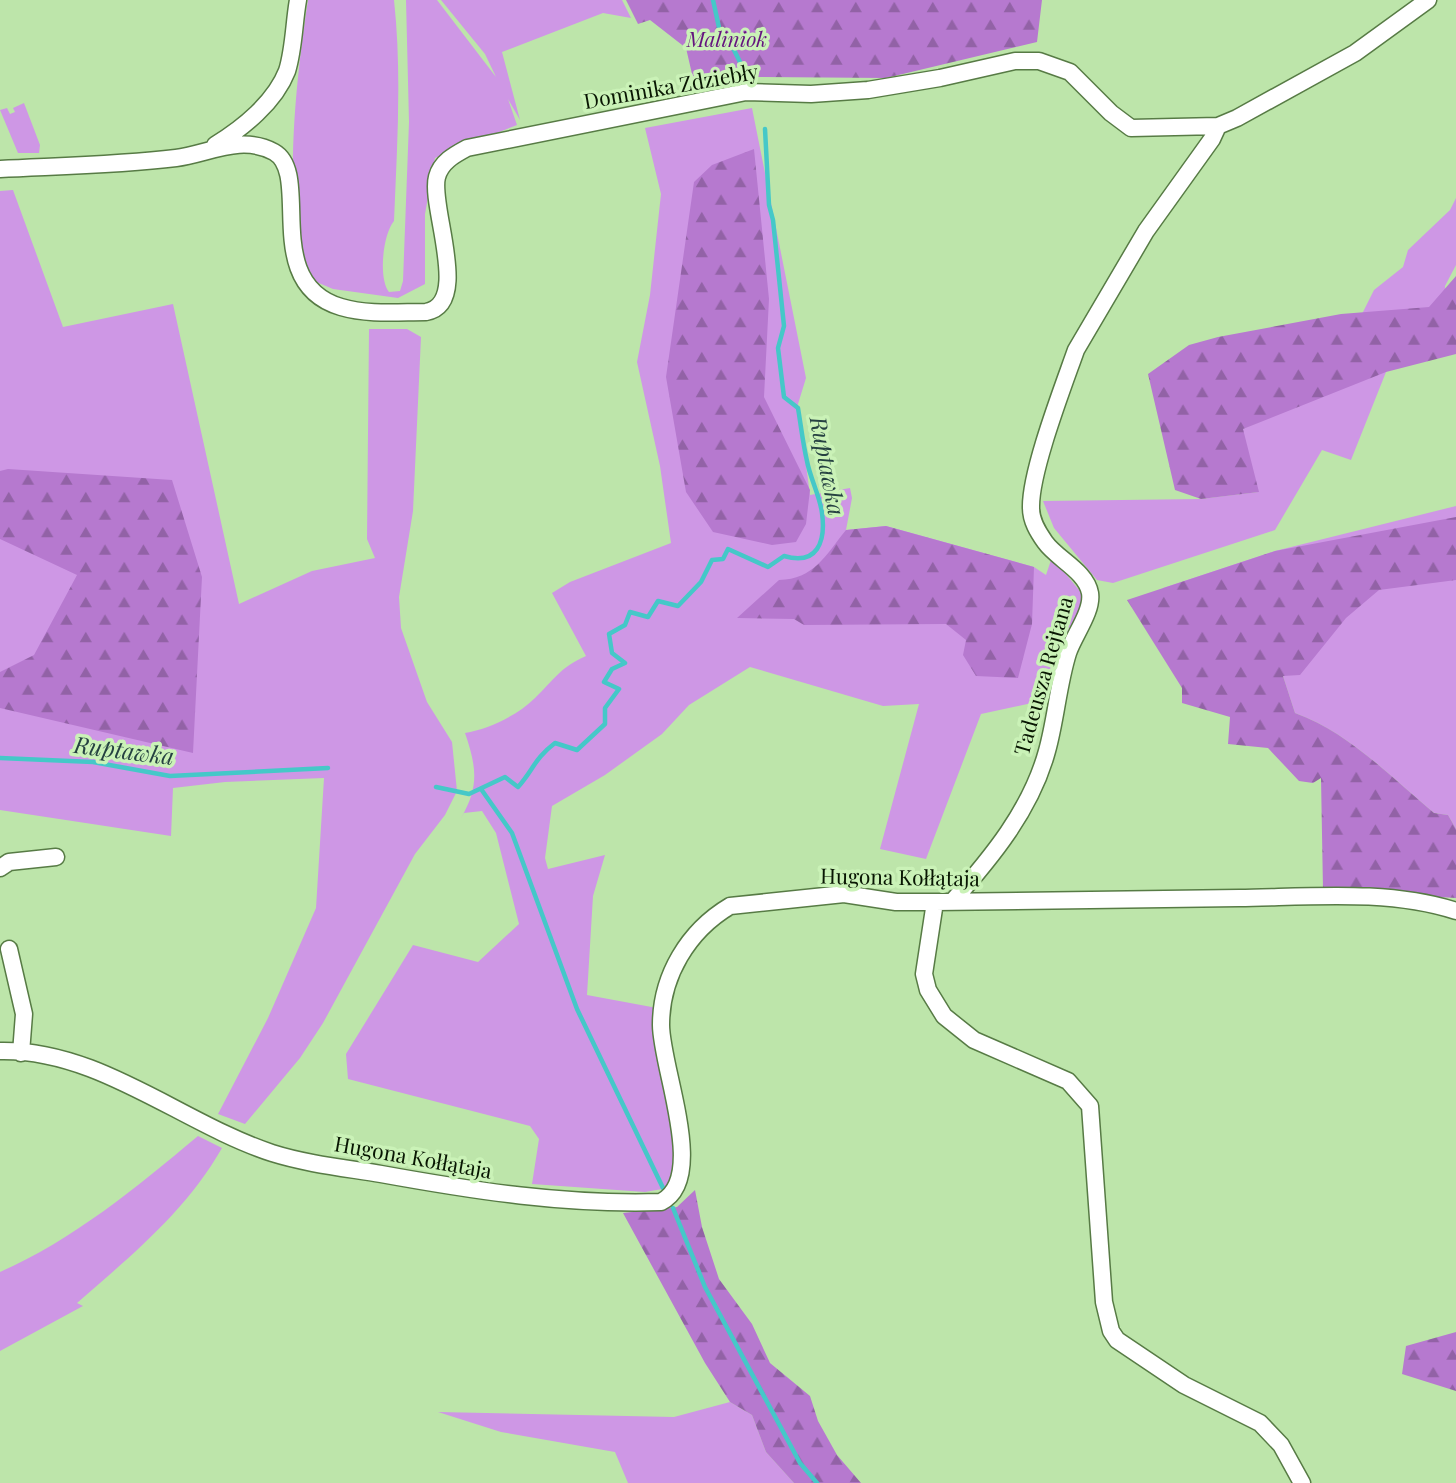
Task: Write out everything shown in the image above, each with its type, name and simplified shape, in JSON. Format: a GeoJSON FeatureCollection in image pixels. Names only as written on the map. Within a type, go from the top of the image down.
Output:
{"type":"FeatureCollection","features":[{"type":"Feature","properties":{"kind":"street","name":"Dominika Zdziebły"},"geometry":{"type":"LineString","coordinates":[[210,148],[235,133],[276,89],[287,70],[298,0]]}},
{"type":"Feature","properties":{"kind":"street","name":"Dominika Zdziebły"},"geometry":{"type":"LineString","coordinates":[[0,169],[178,158],[210,148],[239,145],[258,147],[275,153],[285,163],[292,250],[310,289],[326,302],[363,311],[426,312],[441,304],[447,287],[447,258],[435,191],[437,177],[442,165],[452,156],[492,141],[746,92],[869,90],[1015,61],[1039,61],[1070,72],[1111,113],[1131,128],[1218,126],[1355,53],[1428,0]]}},
{"type":"Feature","properties":{"kind":"street","name":"Tadeusza Rejtana"},"geometry":{"type":"LineString","coordinates":[[952,902],[1007,837],[1031,792],[1046,754],[1068,653],[1089,604],[1088,587],[1046,544],[1033,521],[1031,509],[1040,464],[1069,369],[1076,351],[1146,232],[1212,139],[1218,126]]}},
{"type":"Feature","properties":{"kind":"street"},"geometry":{"type":"LineString","coordinates":[[0,868],[9,862],[56,857]]}},
{"type":"Feature","properties":{"kind":"street","name":"Hugona Kołłątaja"},"geometry":{"type":"LineString","coordinates":[[0,1051],[84,1066],[247,1143],[293,1158],[539,1200],[661,1202],[669,1198],[680,1183],[683,1161],[662,1045],[663,1004],[675,966],[699,930],[714,915],[743,902],[844,894],[896,902],[1304,897],[1398,899],[1435,904],[1456,911]]}},
{"type":"Feature","properties":{"kind":"street"},"geometry":{"type":"LineString","coordinates":[[935,902],[924,974],[928,990],[944,1016],[974,1040],[1068,1081],[1090,1106],[1104,1302],[1111,1331],[1127,1349],[1272,1432],[1302,1483]]}},
{"type":"Feature","properties":{"kind":"street"},"geometry":{"type":"LineString","coordinates":[[9,949],[24,1014],[21,1053]]}},
{"type":"Feature","properties":{"kind":"shaded area"},"geometry":{"type":"Polygon","coordinates":[[[308,0],[394,0],[398,83],[394,221],[387,236],[383,256],[384,277],[389,292],[400,291],[403,281],[409,122],[406,0],[437,0],[496,77],[485,54],[441,0],[622,0],[631,18],[603,13],[502,52],[520,120],[508,99],[517,125],[435,158],[425,214],[425,284],[398,298],[333,289],[314,281],[303,256],[296,223],[293,144],[308,0]]]}},
{"type":"Feature","properties":{"kind":"shaded area"},"geometry":{"type":"Polygon","coordinates":[[[24,103],[40,145],[39,153],[18,153],[0,110],[7,108],[10,114],[15,112],[13,108],[24,103]]]}},
{"type":"Feature","properties":{"kind":"shaded area"},"geometry":{"type":"Polygon","coordinates":[[[752,108],[806,378],[798,404],[810,495],[850,488],[852,498],[846,530],[886,526],[1034,567],[1046,575],[1052,557],[1088,601],[1050,699],[981,714],[926,859],[880,849],[919,704],[883,706],[750,667],[689,705],[662,734],[605,775],[552,806],[545,858],[548,869],[605,855],[593,896],[587,995],[657,1008],[653,1033],[677,1152],[677,1175],[668,1188],[645,1192],[532,1184],[539,1139],[530,1126],[348,1079],[346,1054],[413,945],[478,962],[519,924],[496,833],[482,811],[464,813],[461,818],[471,797],[474,777],[465,733],[493,725],[520,710],[563,670],[586,656],[552,593],[570,582],[671,543],[660,466],[637,362],[650,295],[661,194],[645,128],[752,108]]]}},
{"type":"Feature","properties":{"kind":"shaded area"},"geometry":{"type":"Polygon","coordinates":[[[13,190],[63,327],[173,304],[239,604],[312,571],[375,558],[367,539],[369,329],[407,329],[421,337],[413,511],[399,597],[401,628],[427,702],[452,742],[457,791],[445,815],[415,854],[323,1023],[300,1058],[245,1124],[218,1114],[268,1018],[316,908],[324,778],[225,782],[173,788],[171,836],[0,810],[0,191],[13,190]]]}},
{"type":"Feature","properties":{"kind":"shaded area"},"geometry":{"type":"Polygon","coordinates":[[[1456,198],[1456,265],[1445,286],[1445,315],[1386,372],[1351,460],[1322,450],[1275,530],[1113,583],[1097,580],[1054,528],[1043,501],[1201,499],[1258,492],[1242,429],[1321,396],[1374,290],[1403,267],[1408,250],[1450,210],[1456,198]]]}},
{"type":"Feature","properties":{"kind":"shaded area"},"geometry":{"type":"Polygon","coordinates":[[[1456,506],[1456,829],[1448,815],[1434,813],[1351,743],[1295,713],[1283,676],[1163,588],[1275,551],[1456,506]]]}},
{"type":"Feature","properties":{"kind":"shaded area"},"geometry":{"type":"Polygon","coordinates":[[[198,1136],[222,1148],[208,1171],[175,1212],[77,1303],[83,1306],[0,1351],[0,1272],[53,1244],[104,1211],[198,1136]]]}},
{"type":"Feature","properties":{"kind":"shaded area"},"geometry":{"type":"Polygon","coordinates":[[[730,1402],[752,1415],[766,1452],[794,1483],[628,1483],[615,1452],[501,1432],[438,1412],[674,1417],[730,1402]]]}},
{"type":"Feature","properties":{"kind":"green space","name":"Maliniok"},"geometry":{"type":"Polygon","coordinates":[[[626,0],[1042,0],[1037,42],[886,78],[747,77],[695,87],[686,48],[650,20],[638,24],[626,0]]]}},
{"type":"Feature","properties":{"kind":"green space"},"geometry":{"type":"Polygon","coordinates":[[[754,149],[769,299],[764,397],[810,490],[806,524],[796,542],[772,545],[713,532],[686,492],[666,377],[694,182],[712,165],[754,149]]]}},
{"type":"Feature","properties":{"kind":"green space"},"geometry":{"type":"Polygon","coordinates":[[[1456,276],[1456,354],[1386,372],[1243,429],[1259,492],[1201,499],[1175,490],[1148,374],[1189,345],[1218,337],[1341,314],[1429,307],[1456,276]]]}},
{"type":"Feature","properties":{"kind":"green space"},"geometry":{"type":"Polygon","coordinates":[[[8,469],[172,480],[202,577],[193,753],[0,708],[0,672],[34,655],[77,575],[0,539],[0,471],[8,469]]]}},
{"type":"Feature","properties":{"kind":"green space"},"geometry":{"type":"Polygon","coordinates":[[[1456,517],[1456,580],[1379,590],[1346,618],[1300,675],[1283,676],[1295,713],[1351,743],[1434,813],[1448,815],[1456,829],[1456,898],[1323,890],[1321,778],[1313,783],[1299,781],[1268,748],[1228,744],[1230,717],[1182,703],[1182,688],[1127,600],[1275,551],[1456,517]]]}},
{"type":"Feature","properties":{"kind":"green space"},"geometry":{"type":"Polygon","coordinates":[[[886,526],[1034,567],[1032,624],[1018,678],[976,676],[963,655],[966,640],[946,624],[804,625],[794,619],[737,618],[779,580],[791,579],[810,571],[846,530],[886,526]]]}},
{"type":"Feature","properties":{"kind":"green space"},"geometry":{"type":"Polygon","coordinates":[[[695,1190],[702,1227],[719,1279],[752,1324],[770,1363],[810,1396],[818,1421],[837,1455],[861,1483],[794,1483],[766,1452],[752,1415],[730,1402],[705,1363],[623,1213],[677,1207],[695,1190]]]}},
{"type":"Feature","properties":{"kind":"green space"},"geometry":{"type":"Polygon","coordinates":[[[1456,1332],[1456,1391],[1402,1374],[1406,1346],[1456,1332]]]}},
{"type":"Feature","properties":{"kind":"waterway","name":"Ruptawka"},"geometry":{"type":"LineString","coordinates":[[713,0],[720,32],[729,40],[752,86]]}},
{"type":"Feature","properties":{"kind":"waterway","name":"Ruptawka"},"geometry":{"type":"LineString","coordinates":[[436,787],[469,794],[505,777],[518,787],[538,759],[555,743],[577,750],[605,724],[605,708],[619,689],[604,682],[612,669],[625,663],[612,653],[609,634],[625,625],[630,612],[648,617],[658,601],[678,606],[701,582],[712,560],[723,559],[728,549],[768,567],[784,556],[804,558],[817,549],[823,524],[821,507],[808,467],[798,408],[784,397],[778,348],[784,326],[773,220],[769,205],[765,129]]}},
{"type":"Feature","properties":{"kind":"waterway","name":"Ruptawka"},"geometry":{"type":"LineString","coordinates":[[0,758],[93,762],[170,776],[328,768]]}},
{"type":"Feature","properties":{"kind":"waterway"},"geometry":{"type":"LineString","coordinates":[[481,789],[512,833],[577,1009],[663,1188]]}},
{"type":"Feature","properties":{"kind":"waterway"},"geometry":{"type":"LineString","coordinates":[[673,1208],[705,1287],[800,1463],[817,1483]]}}]}
